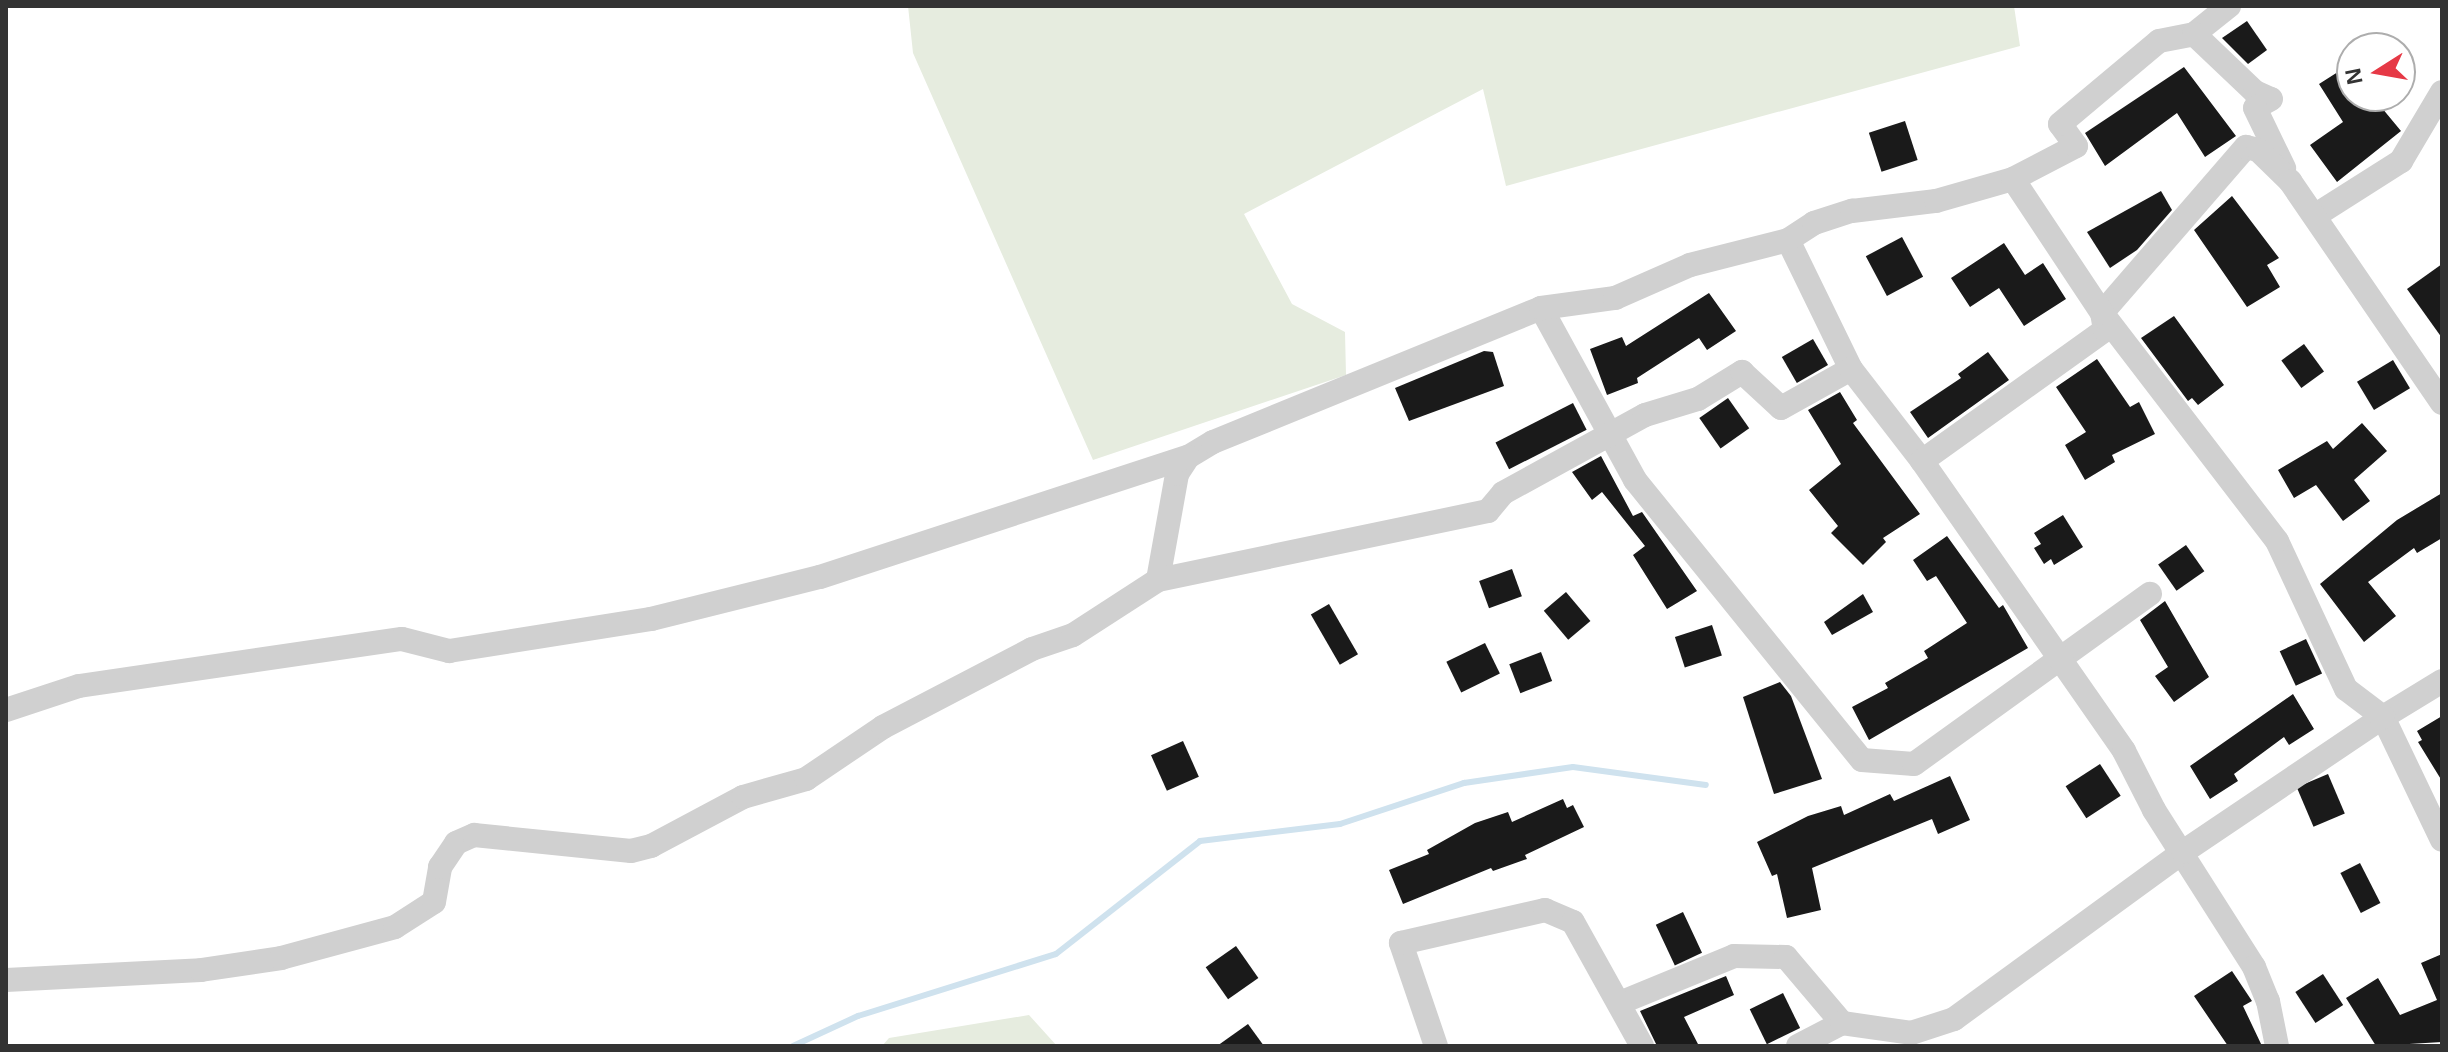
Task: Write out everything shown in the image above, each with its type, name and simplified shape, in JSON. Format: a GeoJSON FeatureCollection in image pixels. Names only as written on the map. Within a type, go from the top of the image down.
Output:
{"type":"FeatureCollection","features":[{"type":"Feature","properties":{"kind":"street"},"geometry":{"type":"LineString","coordinates":[[6,710],[79,686],[402,639],[449,651],[651,619],[820,577],[1188,457],[1374,373],[1541,308],[1615,298],[1690,265],[1788,240],[1814,223],[1852,211],[1936,201],[2013,179],[2076,146],[2060,124],[2159,41],[2194,34],[2229,6]]}},
{"type":"Feature","properties":{"kind":"street"},"geometry":{"type":"LineString","coordinates":[[2194,34],[2255,92],[2271,99],[2255,108],[2290,181]]}},
{"type":"Feature","properties":{"kind":"street"},"geometry":{"type":"LineString","coordinates":[[2316,215],[2401,161],[2442,92]]}},
{"type":"Feature","properties":{"kind":"street"},"geometry":{"type":"LineString","coordinates":[[2102,313],[2246,147],[2258,150],[2290,181],[2316,215],[2442,403]]}},
{"type":"Feature","properties":{"kind":"street"},"geometry":{"type":"LineString","coordinates":[[2013,179],[2102,313],[2277,541],[2346,689],[2383,717],[2442,840]]}},
{"type":"Feature","properties":{"kind":"street"},"geometry":{"type":"LineString","coordinates":[[1788,240],[1851,369],[1922,461],[2124,751],[2154,810],[2254,967],[2268,1001],[2277,1046]]}},
{"type":"Feature","properties":{"kind":"street"},"geometry":{"type":"LineString","coordinates":[[1541,308],[1635,480],[1862,760],[1914,764],[2150,594]]}},
{"type":"Feature","properties":{"kind":"street"},"geometry":{"type":"LineString","coordinates":[[1922,461],[2105,330],[2102,313]]}},
{"type":"Feature","properties":{"kind":"street"},"geometry":{"type":"LineString","coordinates":[[6,980],[201,970],[281,958],[395,927],[434,902],[440,867],[456,843],[474,835],[631,851],[651,846],[743,797],[806,779],[883,727],[1032,649],[1073,635],[1158,580],[1488,511],[1503,493],[1645,415],[1698,399],[1742,372],[1781,408],[1851,369]]}},
{"type":"Feature","properties":{"kind":"street"},"geometry":{"type":"LineString","coordinates":[[1158,580],[1177,474],[1188,457]]}},
{"type":"Feature","properties":{"kind":"street"},"geometry":{"type":"LineString","coordinates":[[1798,1046],[1842,1023],[1911,1033],[1954,1019],[2183,852],[2383,717],[2442,681]]}},
{"type":"Feature","properties":{"kind":"street"},"geometry":{"type":"LineString","coordinates":[[1436,1046],[1401,943],[1545,910],[1573,922],[1622,1002],[1642,1046]]}},
{"type":"Feature","properties":{"kind":"street"},"geometry":{"type":"LineString","coordinates":[[1622,1002],[1734,956],[1786,957],[1842,1023]]}},
{"type":"Feature","properties":{"kind":"shaded area"},"geometry":{"type":"Polygon","coordinates":[[[908,6],[2014,6],[2020,46],[1506,186],[1483,89],[1244,214],[1292,304],[1345,332],[1346,375],[1093,460],[913,53],[908,6]]]}},
{"type":"Feature","properties":{"kind":"shaded area"},"geometry":{"type":"Polygon","coordinates":[[[1029,1015],[1057,1046],[882,1046],[889,1038],[1029,1015]]]}},
{"type":"Feature","properties":{"kind":"building"},"geometry":{"type":"Polygon","coordinates":[[[2247,21],[2267,50],[2248,64],[2222,38],[2247,21]]]}},
{"type":"Feature","properties":{"kind":"building"},"geometry":{"type":"Polygon","coordinates":[[[2184,67],[2236,136],[2205,157],[2177,113],[2105,166],[2085,133],[2184,67]]]}},
{"type":"Feature","properties":{"kind":"building"},"geometry":{"type":"Polygon","coordinates":[[[2336,73],[2336,111],[2319,84],[2336,73]]]}},
{"type":"Feature","properties":{"kind":"building"},"geometry":{"type":"Polygon","coordinates":[[[2337,112],[2385,112],[2401,131],[2337,182],[2310,145],[2343,122],[2337,112]]]}},
{"type":"Feature","properties":{"kind":"building"},"geometry":{"type":"Polygon","coordinates":[[[1905,121],[1918,160],[1882,172],[1869,133],[1905,121]]]}},
{"type":"Feature","properties":{"kind":"building"},"geometry":{"type":"Polygon","coordinates":[[[2161,191],[2172,210],[2137,250],[2110,268],[2087,232],[2161,191]]]}},
{"type":"Feature","properties":{"kind":"building"},"geometry":{"type":"Polygon","coordinates":[[[2232,196],[2279,258],[2267,265],[2280,287],[2247,307],[2194,230],[2232,196]]]}},
{"type":"Feature","properties":{"kind":"building"},"geometry":{"type":"Polygon","coordinates":[[[1902,237],[1923,277],[1887,296],[1866,256],[1902,237]]]}},
{"type":"Feature","properties":{"kind":"building"},"geometry":{"type":"Polygon","coordinates":[[[2004,243],[2025,275],[2043,263],[2066,299],[2024,326],[1999,288],[1970,307],[1951,278],[2004,243]]]}},
{"type":"Feature","properties":{"kind":"building"},"geometry":{"type":"Polygon","coordinates":[[[2442,264],[2442,338],[2407,289],[2442,264]]]}},
{"type":"Feature","properties":{"kind":"building"},"geometry":{"type":"Polygon","coordinates":[[[1709,293],[1736,331],[1707,350],[1699,338],[1637,378],[1638,383],[1607,395],[1590,349],[1622,337],[1626,346],[1709,293]]]}},
{"type":"Feature","properties":{"kind":"building"},"geometry":{"type":"Polygon","coordinates":[[[2174,316],[2224,385],[2198,405],[2192,398],[2188,401],[2141,338],[2174,316]]]}},
{"type":"Feature","properties":{"kind":"building"},"geometry":{"type":"Polygon","coordinates":[[[1813,339],[1828,365],[1797,383],[1782,357],[1813,339]]]}},
{"type":"Feature","properties":{"kind":"building"},"geometry":{"type":"Polygon","coordinates":[[[2304,344],[2324,372],[2301,388],[2281,360],[2304,344]]]}},
{"type":"Feature","properties":{"kind":"building"},"geometry":{"type":"Polygon","coordinates":[[[1484,351],[1493,352],[1504,386],[1409,421],[1395,388],[1484,351]]]}},
{"type":"Feature","properties":{"kind":"building"},"geometry":{"type":"Polygon","coordinates":[[[1988,352],[2009,380],[1928,438],[1910,412],[1961,378],[1958,374],[1988,352]]]}},
{"type":"Feature","properties":{"kind":"building"},"geometry":{"type":"Polygon","coordinates":[[[2097,359],[2130,407],[2139,402],[2155,434],[2112,455],[2115,462],[2085,480],[2065,445],[2086,432],[2056,387],[2097,359]]]}},
{"type":"Feature","properties":{"kind":"building"},"geometry":{"type":"Polygon","coordinates":[[[2393,360],[2410,388],[2374,410],[2357,382],[2393,360]]]}},
{"type":"Feature","properties":{"kind":"building"},"geometry":{"type":"Polygon","coordinates":[[[1840,392],[1857,420],[1853,423],[1920,514],[1883,538],[1886,542],[1863,565],[1831,533],[1838,526],[1809,490],[1841,464],[1808,410],[1840,392]]]}},
{"type":"Feature","properties":{"kind":"building"},"geometry":{"type":"Polygon","coordinates":[[[1728,398],[1749,428],[1721,448],[1699,418],[1728,398]]]}},
{"type":"Feature","properties":{"kind":"building"},"geometry":{"type":"Polygon","coordinates":[[[1573,403],[1587,430],[1509,469],[1495,442],[1573,403]]]}},
{"type":"Feature","properties":{"kind":"building"},"geometry":{"type":"Polygon","coordinates":[[[2362,423],[2387,451],[2354,480],[2370,501],[2343,521],[2316,485],[2294,498],[2278,470],[2327,441],[2333,449],[2362,423]]]}},
{"type":"Feature","properties":{"kind":"building"},"geometry":{"type":"Polygon","coordinates":[[[1601,456],[1633,516],[1642,512],[1697,591],[1667,609],[1633,555],[1645,546],[1602,492],[1592,500],[1572,472],[1601,456]]]}},
{"type":"Feature","properties":{"kind":"building"},"geometry":{"type":"Polygon","coordinates":[[[2442,493],[2442,538],[2417,553],[2414,548],[2368,582],[2396,616],[2364,642],[2320,584],[2397,520],[2442,493]]]}},
{"type":"Feature","properties":{"kind":"building"},"geometry":{"type":"Polygon","coordinates":[[[2063,515],[2083,547],[2054,565],[2051,559],[2044,564],[2034,548],[2041,544],[2034,533],[2063,515]]]}},
{"type":"Feature","properties":{"kind":"building"},"geometry":{"type":"Polygon","coordinates":[[[1947,536],[1999,608],[2003,605],[2028,648],[1869,740],[1852,707],[1888,688],[1885,683],[1928,658],[1924,651],[1967,623],[1936,576],[1927,581],[1913,560],[1947,536]]]}},
{"type":"Feature","properties":{"kind":"building"},"geometry":{"type":"Polygon","coordinates":[[[2186,545],[2204,571],[2177,591],[2158,565],[2186,545]]]}},
{"type":"Feature","properties":{"kind":"building"},"geometry":{"type":"Polygon","coordinates":[[[1512,569],[1522,596],[1489,608],[1479,581],[1512,569]]]}},
{"type":"Feature","properties":{"kind":"building"},"geometry":{"type":"Polygon","coordinates":[[[1566,592],[1590,621],[1568,640],[1544,611],[1566,592]]]}},
{"type":"Feature","properties":{"kind":"building"},"geometry":{"type":"Polygon","coordinates":[[[1863,594],[1873,612],[1832,635],[1824,622],[1863,594]]]}},
{"type":"Feature","properties":{"kind":"building"},"geometry":{"type":"Polygon","coordinates":[[[2165,601],[2209,677],[2174,702],[2155,676],[2168,667],[2140,620],[2165,601]]]}},
{"type":"Feature","properties":{"kind":"building"},"geometry":{"type":"Polygon","coordinates":[[[1329,604],[1358,654],[1340,665],[1311,614],[1329,604]]]}},
{"type":"Feature","properties":{"kind":"building"},"geometry":{"type":"Polygon","coordinates":[[[1712,625],[1722,655],[1685,667],[1675,637],[1712,625]]]}},
{"type":"Feature","properties":{"kind":"building"},"geometry":{"type":"Polygon","coordinates":[[[2306,639],[2322,673],[2296,686],[2280,651],[2306,639]]]}},
{"type":"Feature","properties":{"kind":"building"},"geometry":{"type":"Polygon","coordinates":[[[1485,643],[1500,674],[1461,692],[1446,662],[1485,643]]]}},
{"type":"Feature","properties":{"kind":"building"},"geometry":{"type":"Polygon","coordinates":[[[1541,652],[1552,681],[1520,693],[1509,664],[1541,652]]]}},
{"type":"Feature","properties":{"kind":"building"},"geometry":{"type":"Polygon","coordinates":[[[1780,682],[1791,696],[1822,779],[1774,794],[1743,697],[1780,682]]]}},
{"type":"Feature","properties":{"kind":"building"},"geometry":{"type":"Polygon","coordinates":[[[2293,694],[2314,729],[2289,745],[2284,737],[2234,774],[2238,781],[2210,799],[2190,766],[2293,694]]]}},
{"type":"Feature","properties":{"kind":"building"},"geometry":{"type":"Polygon","coordinates":[[[2442,716],[2442,781],[2418,742],[2422,740],[2417,731],[2442,716]]]}},
{"type":"Feature","properties":{"kind":"building"},"geometry":{"type":"Polygon","coordinates":[[[1183,741],[1199,777],[1167,791],[1151,755],[1183,741]]]}},
{"type":"Feature","properties":{"kind":"building"},"geometry":{"type":"Polygon","coordinates":[[[2100,764],[2121,796],[2086,818],[2066,786],[2100,764]]]}},
{"type":"Feature","properties":{"kind":"building"},"geometry":{"type":"Polygon","coordinates":[[[2328,774],[2345,814],[2314,827],[2297,787],[2328,774]]]}},
{"type":"Feature","properties":{"kind":"building"},"geometry":{"type":"Polygon","coordinates":[[[1950,776],[1970,820],[1938,834],[1932,819],[1812,868],[1821,910],[1787,918],[1777,874],[1772,876],[1757,842],[1808,816],[1841,806],[1844,815],[1890,794],[1894,801],[1950,776]]]}},
{"type":"Feature","properties":{"kind":"building"},"geometry":{"type":"Polygon","coordinates":[[[1563,799],[1567,808],[1573,805],[1584,827],[1525,855],[1527,859],[1493,871],[1491,868],[1403,904],[1389,870],[1429,854],[1427,850],[1475,823],[1508,812],[1512,822],[1563,799]]]}},
{"type":"Feature","properties":{"kind":"building"},"geometry":{"type":"Polygon","coordinates":[[[2360,863],[2380,903],[2361,913],[2340,873],[2360,863]]]}},
{"type":"Feature","properties":{"kind":"building"},"geometry":{"type":"Polygon","coordinates":[[[1683,912],[1702,953],[1675,965],[1656,925],[1683,912]]]}},
{"type":"Feature","properties":{"kind":"building"},"geometry":{"type":"Polygon","coordinates":[[[1236,946],[1258,978],[1228,999],[1206,967],[1236,946]]]}},
{"type":"Feature","properties":{"kind":"building"},"geometry":{"type":"Polygon","coordinates":[[[2442,954],[2442,1042],[2376,1046],[2346,998],[2378,978],[2400,1015],[2437,1000],[2421,963],[2442,954]]]}},
{"type":"Feature","properties":{"kind":"building"},"geometry":{"type":"Polygon","coordinates":[[[2232,971],[2252,1001],[2243,1006],[2262,1046],[2228,1046],[2194,996],[2232,971]]]}},
{"type":"Feature","properties":{"kind":"building"},"geometry":{"type":"Polygon","coordinates":[[[2323,974],[2343,1005],[2315,1023],[2295,992],[2323,974]]]}},
{"type":"Feature","properties":{"kind":"building"},"geometry":{"type":"Polygon","coordinates":[[[1726,976],[1734,995],[1684,1017],[1699,1046],[1657,1046],[1640,1011],[1726,976]]]}},
{"type":"Feature","properties":{"kind":"building"},"geometry":{"type":"Polygon","coordinates":[[[1783,993],[1800,1028],[1767,1044],[1750,1009],[1783,993]]]}},
{"type":"Feature","properties":{"kind":"building"},"geometry":{"type":"Polygon","coordinates":[[[1248,1024],[1264,1046],[1217,1046],[1248,1024]]]}},
{"type":"Feature","properties":{"kind":"waterway"},"geometry":{"type":"LineString","coordinates":[[793,1046],[858,1016],[1056,954],[1200,841],[1340,824],[1464,783],[1573,767],[1706,785]]}}]}
